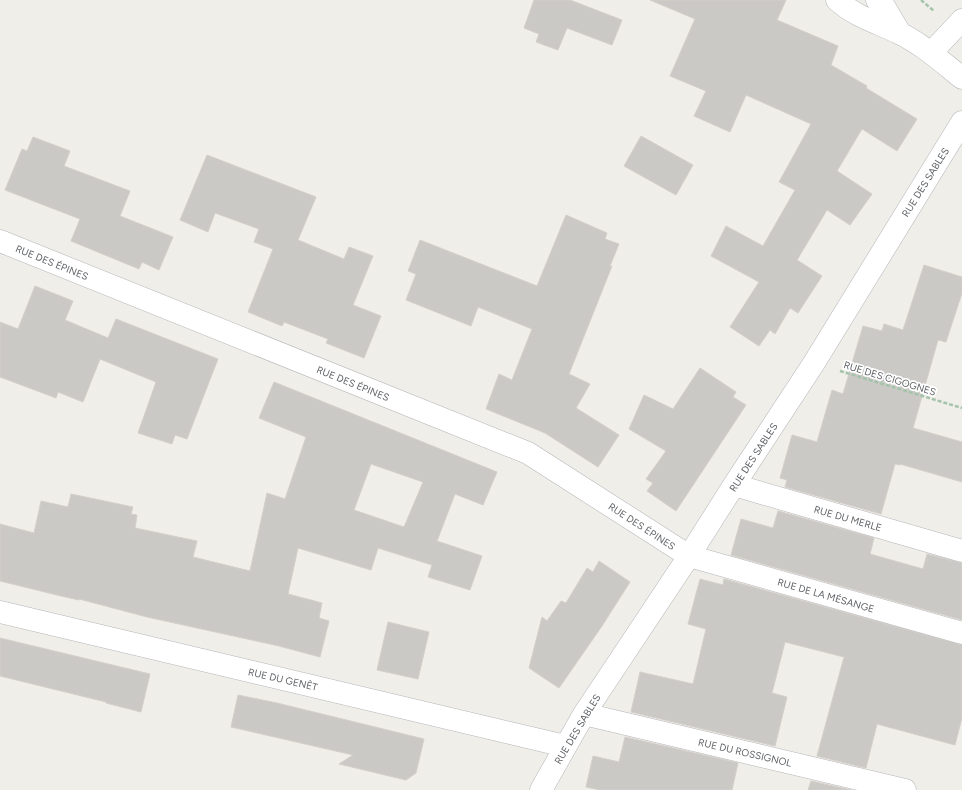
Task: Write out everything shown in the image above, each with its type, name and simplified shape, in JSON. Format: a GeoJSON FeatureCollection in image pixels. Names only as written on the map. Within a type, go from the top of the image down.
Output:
{"type":"FeatureCollection","features":[{"type":"Feature","properties":{"kind":"street"},"geometry":{"type":"LineString","coordinates":[[837,0],[871,22],[900,33],[931,53],[962,78]]}},
{"type":"Feature","properties":{"kind":"street"},"geometry":{"type":"LineString","coordinates":[[877,0],[884,6],[900,33]]}},
{"type":"Feature","properties":{"kind":"street"},"geometry":{"type":"LineString","coordinates":[[931,53],[958,24]]}},
{"type":"Feature","properties":{"kind":"street","name":"RUE DES SABLES"},"geometry":{"type":"LineString","coordinates":[[541,790],[584,714],[689,556],[814,363],[962,122]]}},
{"type":"Feature","properties":{"kind":"street","name":"RUE DES ÉPINES"},"geometry":{"type":"LineString","coordinates":[[0,241],[528,454],[689,556]]}},
{"type":"Feature","properties":{"kind":"street","name":"RUE DU MERLE"},"geometry":{"type":"LineString","coordinates":[[734,485],[962,551]]}},
{"type":"Feature","properties":{"kind":"street","name":"RUE DE LA MÉSANGE"},"geometry":{"type":"LineString","coordinates":[[689,556],[962,633]]}},
{"type":"Feature","properties":{"kind":"street","name":"RUE DU GENÊT"},"geometry":{"type":"LineString","coordinates":[[0,612],[565,746]]}},
{"type":"Feature","properties":{"kind":"street","name":"RUE DU ROSSIGNOL"},"geometry":{"type":"LineString","coordinates":[[584,714],[905,790]]}},
{"type":"Feature","properties":{"kind":"path","name":"RUE DES CIGOGNES"},"geometry":{"type":"LineString","coordinates":[[814,363],[962,408]]}},
{"type":"Feature","properties":{"kind":"building"},"geometry":{"type":"Polygon","coordinates":[[[534,0],[570,0],[622,20],[612,45],[567,28],[558,50],[536,42],[539,34],[524,28],[534,0]]]}},
{"type":"Feature","properties":{"kind":"building"},"geometry":{"type":"Polygon","coordinates":[[[650,0],[786,0],[777,20],[838,46],[831,65],[867,86],[866,88],[917,119],[897,151],[862,129],[837,171],[872,194],[850,225],[827,210],[797,260],[822,276],[798,313],[790,308],[775,334],[770,330],[759,346],[730,327],[759,282],[711,256],[726,226],[763,246],[795,190],[779,182],[811,124],[746,95],[730,132],[694,116],[706,91],[670,76],[695,19],[650,0]]]}},
{"type":"Feature","properties":{"kind":"building"},"geometry":{"type":"Polygon","coordinates":[[[641,136],[693,165],[676,195],[624,166],[641,136]]]}},
{"type":"Feature","properties":{"kind":"building"},"geometry":{"type":"Polygon","coordinates":[[[33,137],[70,151],[64,166],[130,191],[120,216],[173,237],[159,270],[142,262],[139,269],[71,241],[80,219],[5,190],[22,149],[27,151],[33,137]]]}},
{"type":"Feature","properties":{"kind":"building"},"geometry":{"type":"Polygon","coordinates":[[[207,155],[316,197],[298,240],[344,259],[349,247],[373,256],[353,305],[381,316],[364,358],[326,343],[328,339],[284,322],[282,326],[248,312],[273,249],[254,242],[259,229],[215,213],[208,232],[180,220],[207,155]]]}},
{"type":"Feature","properties":{"kind":"building"},"geometry":{"type":"Polygon","coordinates":[[[566,215],[607,233],[605,239],[619,244],[610,266],[612,266],[569,374],[590,384],[576,408],[619,435],[598,467],[545,433],[486,409],[499,374],[512,380],[532,329],[478,307],[471,326],[406,300],[416,274],[408,271],[420,240],[537,286],[566,215]]]}},
{"type":"Feature","properties":{"kind":"building"},"geometry":{"type":"Polygon","coordinates":[[[924,265],[962,277],[962,293],[946,342],[938,340],[913,428],[962,442],[962,482],[900,464],[895,464],[881,514],[785,487],[787,480],[780,478],[792,435],[817,442],[832,390],[843,394],[863,326],[882,331],[884,324],[903,330],[924,265]]]}},
{"type":"Feature","properties":{"kind":"building"},"geometry":{"type":"Polygon","coordinates":[[[35,286],[73,301],[65,320],[108,338],[116,319],[218,359],[187,439],[175,435],[172,444],[138,433],[156,382],[100,359],[83,402],[58,392],[56,398],[0,377],[0,322],[18,329],[35,286]]]}},
{"type":"Feature","properties":{"kind":"building"},"geometry":{"type":"Polygon","coordinates":[[[700,368],[736,392],[733,397],[746,405],[676,511],[647,491],[653,483],[646,479],[666,451],[629,429],[644,395],[673,409],[700,368]]]}},
{"type":"Feature","properties":{"kind":"building"},"geometry":{"type":"Polygon","coordinates":[[[274,382],[497,472],[483,505],[455,494],[437,541],[482,556],[470,590],[428,577],[432,565],[378,548],[371,570],[298,548],[288,594],[322,603],[319,618],[329,621],[320,657],[279,646],[147,617],[79,599],[0,581],[0,524],[34,533],[41,501],[68,507],[71,494],[133,507],[131,514],[137,515],[135,528],[197,541],[193,557],[250,571],[267,493],[285,499],[306,437],[259,418],[274,382]],[[371,464],[354,510],[404,527],[423,482],[371,464]]]}},
{"type":"Feature","properties":{"kind":"building"},"geometry":{"type":"Polygon","coordinates":[[[778,511],[874,538],[870,554],[923,569],[927,554],[962,563],[962,620],[731,555],[741,519],[773,528],[778,511]]]}},
{"type":"Feature","properties":{"kind":"building"},"geometry":{"type":"Polygon","coordinates":[[[599,561],[630,582],[602,626],[559,688],[529,668],[542,617],[547,621],[561,601],[566,603],[587,568],[593,572],[599,561]]]}},
{"type":"Feature","properties":{"kind":"building"},"geometry":{"type":"Polygon","coordinates":[[[700,579],[723,585],[724,579],[962,645],[962,718],[955,745],[877,724],[866,768],[817,756],[844,657],[785,642],[772,693],[787,697],[775,746],[631,712],[640,672],[693,684],[706,629],[688,624],[700,579]]]}},
{"type":"Feature","properties":{"kind":"building"},"geometry":{"type":"Polygon","coordinates":[[[388,622],[429,632],[418,679],[377,670],[388,622]]]}},
{"type":"Feature","properties":{"kind":"building"},"geometry":{"type":"Polygon","coordinates":[[[0,638],[150,674],[141,712],[0,676],[0,638]]]}},
{"type":"Feature","properties":{"kind":"building"},"geometry":{"type":"Polygon","coordinates":[[[238,695],[424,739],[416,773],[406,780],[339,764],[353,755],[231,727],[238,695]]]}},
{"type":"Feature","properties":{"kind":"building"},"geometry":{"type":"Polygon","coordinates":[[[625,737],[738,763],[732,790],[600,790],[586,787],[593,756],[619,762],[625,737]]]}},
{"type":"Feature","properties":{"kind":"building"},"geometry":{"type":"Polygon","coordinates":[[[811,781],[851,790],[808,790],[811,781]]]}}]}
